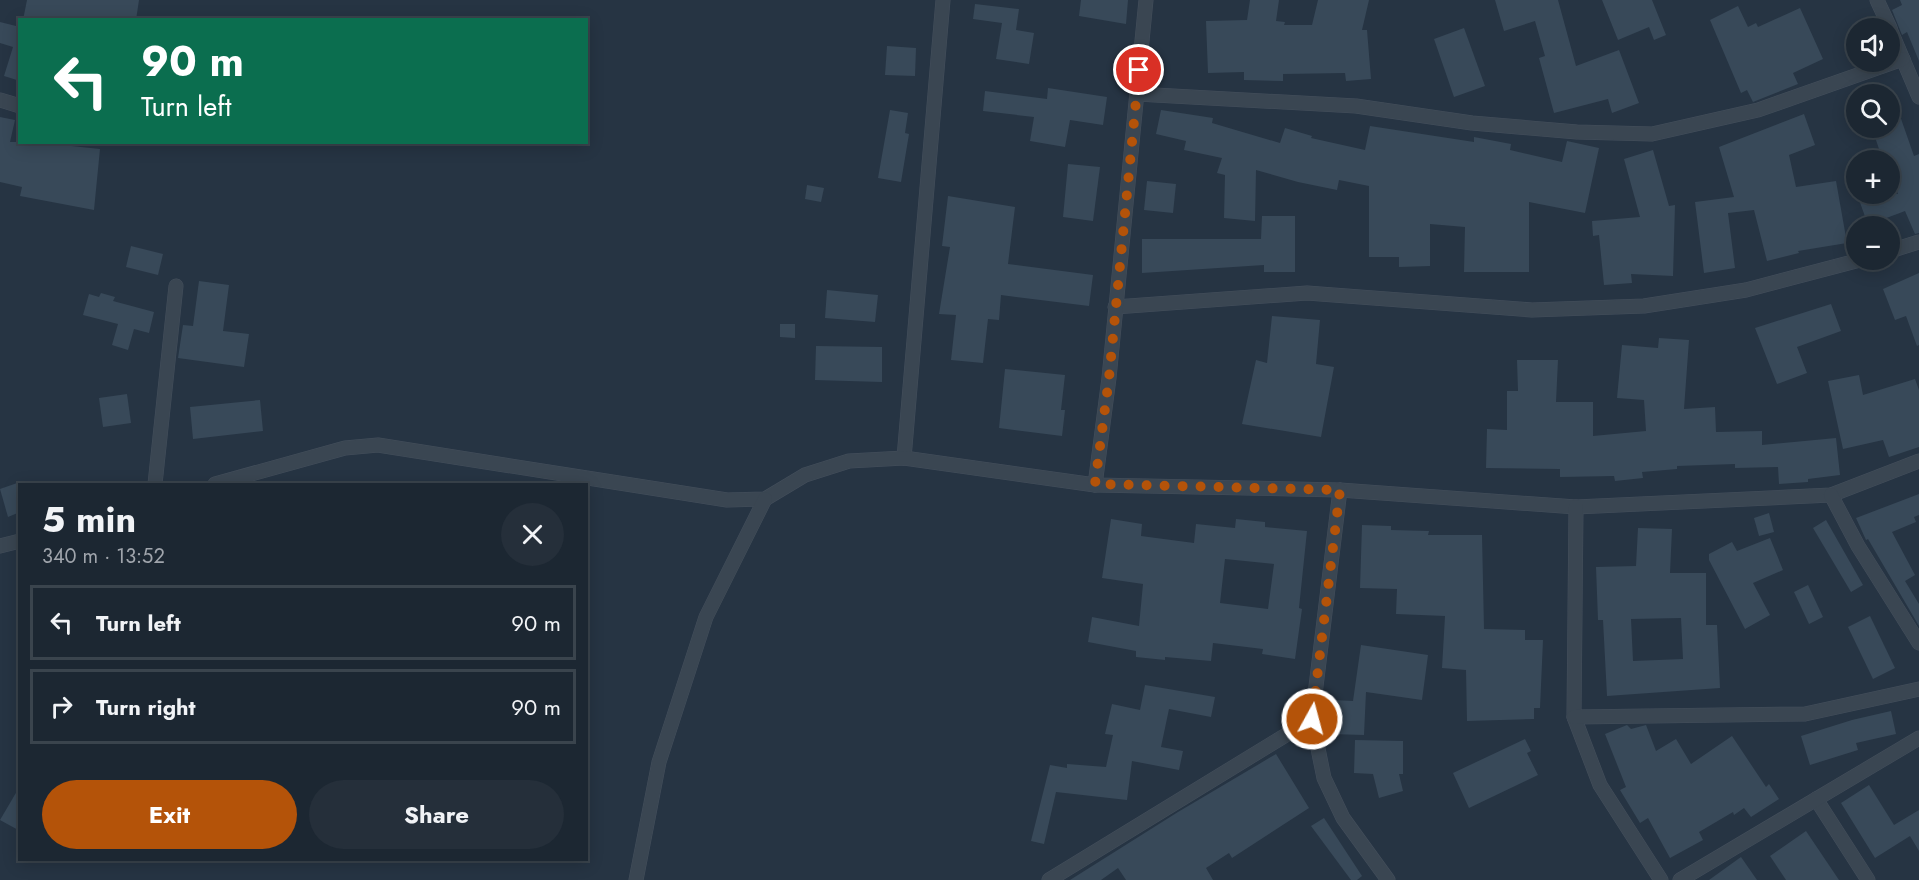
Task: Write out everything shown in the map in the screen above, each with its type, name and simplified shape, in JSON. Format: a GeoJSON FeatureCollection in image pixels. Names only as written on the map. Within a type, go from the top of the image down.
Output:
{"type":"FeatureCollection","features":[{"type":"Feature","properties":{"kind":"street"},"geometry":{"type":"LineString","coordinates":[[904,458],[943,0]]}},
{"type":"Feature","properties":{"kind":"street"},"geometry":{"type":"LineString","coordinates":[[1095,484],[1109,378],[1146,0]]}},
{"type":"Feature","properties":{"kind":"street"},"geometry":{"type":"LineString","coordinates":[[1877,0],[1885,18]]}},
{"type":"Feature","properties":{"kind":"street"},"geometry":{"type":"LineString","coordinates":[[1900,50],[1919,97]]}},
{"type":"Feature","properties":{"kind":"street"},"geometry":{"type":"LineString","coordinates":[[1137,94],[1356,106],[1472,123],[1577,132],[1652,134],[1758,110],[1904,59]]}},
{"type":"Feature","properties":{"kind":"street"},"geometry":{"type":"LineString","coordinates":[[0,100],[18,105]]}},
{"type":"Feature","properties":{"kind":"street"},"geometry":{"type":"LineString","coordinates":[[1900,248],[1919,242]]}},
{"type":"Feature","properties":{"kind":"street"},"geometry":{"type":"LineString","coordinates":[[1115,307],[1308,293],[1532,310],[1644,306],[1746,290],[1846,264]]}},
{"type":"Feature","properties":{"kind":"street"},"geometry":{"type":"LineString","coordinates":[[155,483],[176,286]]}},
{"type":"Feature","properties":{"kind":"street"},"geometry":{"type":"LineString","coordinates":[[219,483],[345,448],[378,445],[727,500],[765,499],[805,475],[849,461],[904,458],[1095,484],[1340,490],[1576,507],[1831,495],[1919,461]]}},
{"type":"Feature","properties":{"kind":"street"},"geometry":{"type":"LineString","coordinates":[[1340,490],[1312,719],[1324,777],[1343,818],[1388,880]]}},
{"type":"Feature","properties":{"kind":"street"},"geometry":{"type":"LineString","coordinates":[[1831,495],[1858,546],[1919,643]]}},
{"type":"Feature","properties":{"kind":"street"},"geometry":{"type":"LineString","coordinates":[[636,880],[659,762],[706,617],[765,499]]}},
{"type":"Feature","properties":{"kind":"street"},"geometry":{"type":"LineString","coordinates":[[1576,507],[1574,717],[1600,785],[1661,880]]}},
{"type":"Feature","properties":{"kind":"street"},"geometry":{"type":"LineString","coordinates":[[0,546],[18,542]]}},
{"type":"Feature","properties":{"kind":"street"},"geometry":{"type":"LineString","coordinates":[[1574,717],[1805,714],[1919,689]]}},
{"type":"Feature","properties":{"kind":"street"},"geometry":{"type":"LineString","coordinates":[[1049,880],[1312,719]]}},
{"type":"Feature","properties":{"kind":"street"},"geometry":{"type":"LineString","coordinates":[[1680,880],[1919,738]]}},
{"type":"Feature","properties":{"kind":"street"},"geometry":{"type":"LineString","coordinates":[[1816,800],[1868,880]]}},
{"type":"Feature","properties":{"kind":"building"},"geometry":{"type":"Polygon","coordinates":[[[27,0],[139,0],[136,18],[23,18],[27,0]]]}},
{"type":"Feature","properties":{"kind":"building"},"geometry":{"type":"Polygon","coordinates":[[[1081,0],[1128,0],[1126,24],[1079,16],[1081,0]]]}},
{"type":"Feature","properties":{"kind":"building"},"geometry":{"type":"Polygon","coordinates":[[[1250,0],[1279,0],[1276,21],[1285,22],[1284,25],[1312,25],[1318,0],[1369,0],[1362,30],[1367,30],[1371,79],[1346,81],[1345,73],[1283,74],[1283,81],[1244,80],[1244,72],[1208,73],[1206,21],[1247,20],[1250,0]]]}},
{"type":"Feature","properties":{"kind":"building"},"geometry":{"type":"Polygon","coordinates":[[[1495,0],[1558,0],[1576,66],[1619,50],[1639,103],[1612,113],[1608,99],[1554,113],[1539,58],[1545,56],[1535,21],[1504,31],[1495,0]]]}},
{"type":"Feature","properties":{"kind":"building"},"geometry":{"type":"Polygon","coordinates":[[[1602,0],[1652,0],[1666,35],[1654,40],[1649,27],[1618,40],[1602,0]]]}},
{"type":"Feature","properties":{"kind":"building"},"geometry":{"type":"Polygon","coordinates":[[[1900,0],[1919,0],[1919,61],[1907,32],[1902,35],[1900,18],[1895,18],[1892,10],[1902,5],[1900,0]]]}},
{"type":"Feature","properties":{"kind":"building"},"geometry":{"type":"Polygon","coordinates":[[[975,4],[1019,9],[1016,30],[1034,33],[1029,64],[996,59],[1002,23],[973,19],[975,4]]]}},
{"type":"Feature","properties":{"kind":"building"},"geometry":{"type":"Polygon","coordinates":[[[1738,6],[1748,27],[1756,23],[1758,27],[1800,8],[1823,59],[1793,73],[1798,84],[1753,102],[1747,90],[1741,93],[1710,20],[1738,6]]]}},
{"type":"Feature","properties":{"kind":"building"},"geometry":{"type":"Polygon","coordinates":[[[0,22],[18,26],[18,80],[4,76],[13,47],[0,43],[0,22]]]}},
{"type":"Feature","properties":{"kind":"building"},"geometry":{"type":"Polygon","coordinates":[[[1464,28],[1485,86],[1454,97],[1434,39],[1464,28]]]}},
{"type":"Feature","properties":{"kind":"building"},"geometry":{"type":"Polygon","coordinates":[[[887,46],[916,48],[915,76],[885,75],[887,46]]]}},
{"type":"Feature","properties":{"kind":"building"},"geometry":{"type":"Polygon","coordinates":[[[1048,88],[1107,97],[1103,125],[1070,120],[1065,147],[1030,141],[1034,117],[983,111],[985,91],[1047,99],[1048,88]]]}},
{"type":"Feature","properties":{"kind":"building"},"geometry":{"type":"Polygon","coordinates":[[[890,110],[908,113],[905,133],[909,134],[901,182],[878,178],[890,110]]]}},
{"type":"Feature","properties":{"kind":"building"},"geometry":{"type":"Polygon","coordinates":[[[1161,110],[1213,118],[1212,123],[1280,143],[1285,128],[1312,136],[1311,138],[1365,150],[1370,126],[1474,142],[1474,137],[1511,144],[1510,150],[1562,162],[1567,141],[1599,148],[1585,213],[1529,202],[1529,272],[1464,272],[1465,227],[1430,224],[1430,266],[1399,267],[1399,257],[1369,257],[1369,186],[1339,180],[1337,190],[1256,170],[1255,221],[1224,218],[1225,175],[1217,173],[1222,158],[1184,150],[1186,141],[1156,134],[1161,110]]]}},
{"type":"Feature","properties":{"kind":"building"},"geometry":{"type":"Polygon","coordinates":[[[1804,114],[1815,145],[1789,155],[1796,187],[1836,181],[1846,243],[1798,251],[1799,253],[1767,261],[1754,210],[1728,213],[1735,268],[1704,273],[1695,202],[1734,197],[1719,147],[1804,114]]]}},
{"type":"Feature","properties":{"kind":"building"},"geometry":{"type":"Polygon","coordinates":[[[1900,116],[1914,156],[1919,154],[1919,233],[1915,234],[1905,211],[1892,216],[1865,216],[1861,204],[1900,204],[1900,150],[1879,150],[1875,138],[1900,138],[1900,116]]]}},
{"type":"Feature","properties":{"kind":"building"},"geometry":{"type":"Polygon","coordinates":[[[0,117],[15,120],[10,142],[62,144],[100,149],[94,210],[20,196],[22,187],[0,182],[0,117]]]}},
{"type":"Feature","properties":{"kind":"building"},"geometry":{"type":"Polygon","coordinates":[[[1653,150],[1669,206],[1675,205],[1673,276],[1631,274],[1632,283],[1604,285],[1599,235],[1593,236],[1592,221],[1640,217],[1624,159],[1653,150]]]}},
{"type":"Feature","properties":{"kind":"building"},"geometry":{"type":"Polygon","coordinates":[[[1068,164],[1100,167],[1093,221],[1063,217],[1068,164]]]}},
{"type":"Feature","properties":{"kind":"building"},"geometry":{"type":"Polygon","coordinates":[[[1147,181],[1176,184],[1173,213],[1144,210],[1147,181]]]}},
{"type":"Feature","properties":{"kind":"building"},"geometry":{"type":"Polygon","coordinates":[[[807,185],[824,188],[821,202],[805,199],[807,185]]]}},
{"type":"Feature","properties":{"kind":"building"},"geometry":{"type":"Polygon","coordinates":[[[948,196],[1015,207],[1008,264],[1093,275],[1089,306],[1001,295],[999,320],[988,319],[983,363],[951,360],[956,315],[939,314],[950,247],[942,246],[948,196]]]}},
{"type":"Feature","properties":{"kind":"building"},"geometry":{"type":"Polygon","coordinates":[[[1262,216],[1295,216],[1295,272],[1264,272],[1264,265],[1142,273],[1142,239],[1261,239],[1262,216]]]}},
{"type":"Feature","properties":{"kind":"building"},"geometry":{"type":"Polygon","coordinates":[[[131,246],[163,254],[158,275],[126,267],[131,246]]]}},
{"type":"Feature","properties":{"kind":"building"},"geometry":{"type":"Polygon","coordinates":[[[1919,273],[1919,345],[1917,346],[1906,316],[1895,320],[1883,289],[1919,273]]]}},
{"type":"Feature","properties":{"kind":"building"},"geometry":{"type":"Polygon","coordinates":[[[199,281],[229,285],[223,331],[249,334],[244,367],[178,358],[183,325],[193,326],[199,281]]]}},
{"type":"Feature","properties":{"kind":"building"},"geometry":{"type":"Polygon","coordinates":[[[827,290],[878,295],[875,322],[825,318],[827,290]]]}},
{"type":"Feature","properties":{"kind":"building"},"geometry":{"type":"Polygon","coordinates":[[[101,293],[115,297],[113,301],[154,312],[149,333],[134,329],[128,350],[112,345],[118,324],[83,315],[89,294],[99,297],[101,293]]]}},
{"type":"Feature","properties":{"kind":"building"},"geometry":{"type":"Polygon","coordinates":[[[1831,304],[1841,331],[1797,347],[1807,373],[1777,384],[1755,328],[1831,304]]]}},
{"type":"Feature","properties":{"kind":"building"},"geometry":{"type":"Polygon","coordinates":[[[1272,316],[1320,320],[1316,364],[1334,367],[1321,437],[1242,424],[1256,360],[1267,363],[1272,316]]]}},
{"type":"Feature","properties":{"kind":"building"},"geometry":{"type":"Polygon","coordinates":[[[780,324],[795,324],[795,338],[780,337],[780,324]]]}},
{"type":"Feature","properties":{"kind":"building"},"geometry":{"type":"Polygon","coordinates":[[[1659,338],[1689,340],[1684,409],[1715,407],[1716,432],[1762,431],[1762,445],[1836,438],[1840,475],[1808,479],[1808,482],[1779,484],[1778,467],[1735,468],[1735,464],[1677,466],[1677,469],[1642,472],[1643,478],[1615,481],[1614,476],[1560,477],[1560,469],[1486,468],[1487,429],[1507,430],[1507,391],[1518,391],[1517,360],[1558,360],[1556,402],[1593,402],[1593,436],[1646,431],[1644,400],[1617,398],[1622,345],[1658,348],[1659,338]]]}},
{"type":"Feature","properties":{"kind":"building"},"geometry":{"type":"Polygon","coordinates":[[[816,346],[882,347],[882,382],[815,380],[816,346]]]}},
{"type":"Feature","properties":{"kind":"building"},"geometry":{"type":"Polygon","coordinates":[[[1005,369],[1065,375],[1061,410],[1065,410],[1062,436],[999,428],[1005,369]]]}},
{"type":"Feature","properties":{"kind":"building"},"geometry":{"type":"Polygon","coordinates":[[[1859,375],[1863,395],[1915,379],[1919,390],[1919,447],[1889,457],[1883,440],[1843,449],[1828,381],[1859,375]]]}},
{"type":"Feature","properties":{"kind":"building"},"geometry":{"type":"Polygon","coordinates":[[[127,394],[131,423],[103,427],[99,398],[127,394]]]}},
{"type":"Feature","properties":{"kind":"building"},"geometry":{"type":"Polygon","coordinates":[[[260,400],[263,431],[193,439],[190,407],[260,400]]]}},
{"type":"Feature","properties":{"kind":"building"},"geometry":{"type":"Polygon","coordinates":[[[20,482],[18,483],[18,513],[8,517],[0,489],[20,482]]]}},
{"type":"Feature","properties":{"kind":"building"},"geometry":{"type":"Polygon","coordinates":[[[1919,494],[1919,515],[1914,517],[1916,522],[1892,532],[1915,575],[1905,581],[1919,604],[1919,626],[1868,539],[1866,540],[1856,518],[1919,494]]]}},
{"type":"Feature","properties":{"kind":"building"},"geometry":{"type":"Polygon","coordinates":[[[1769,513],[1774,532],[1759,536],[1754,518],[1769,513]]]}},
{"type":"Feature","properties":{"kind":"building"},"geometry":{"type":"Polygon","coordinates":[[[1111,519],[1142,524],[1141,536],[1194,543],[1196,524],[1235,528],[1236,519],[1265,522],[1265,527],[1307,531],[1299,608],[1302,609],[1295,659],[1262,654],[1263,649],[1213,643],[1211,661],[1165,657],[1165,660],[1136,657],[1136,651],[1088,642],[1092,617],[1139,626],[1143,584],[1102,578],[1111,519]],[[1225,559],[1220,603],[1268,609],[1274,564],[1225,559]]]}},
{"type":"Feature","properties":{"kind":"building"},"geometry":{"type":"Polygon","coordinates":[[[1826,520],[1863,585],[1851,592],[1813,528],[1826,520]]]}},
{"type":"Feature","properties":{"kind":"building"},"geometry":{"type":"Polygon","coordinates":[[[1362,525],[1391,526],[1391,530],[1429,531],[1428,535],[1482,535],[1484,629],[1525,630],[1525,640],[1543,640],[1540,708],[1534,708],[1534,719],[1467,721],[1466,670],[1442,668],[1445,616],[1396,614],[1397,589],[1360,588],[1362,525]]]}},
{"type":"Feature","properties":{"kind":"building"},"geometry":{"type":"Polygon","coordinates":[[[1638,528],[1672,529],[1670,573],[1706,573],[1706,625],[1717,625],[1720,688],[1607,696],[1603,620],[1598,620],[1596,567],[1636,566],[1638,528]],[[1681,618],[1631,619],[1633,661],[1683,659],[1681,618]]]}},
{"type":"Feature","properties":{"kind":"building"},"geometry":{"type":"Polygon","coordinates":[[[1770,538],[1783,570],[1753,583],[1770,615],[1745,629],[1709,560],[1709,554],[1732,542],[1737,551],[1770,538]]]}},
{"type":"Feature","properties":{"kind":"building"},"geometry":{"type":"Polygon","coordinates":[[[1808,585],[1823,617],[1809,624],[1794,592],[1808,585]]]}},
{"type":"Feature","properties":{"kind":"building"},"geometry":{"type":"Polygon","coordinates":[[[1870,616],[1895,668],[1873,679],[1848,627],[1870,616]]]}},
{"type":"Feature","properties":{"kind":"building"},"geometry":{"type":"Polygon","coordinates":[[[1361,645],[1428,655],[1422,700],[1366,692],[1364,735],[1330,734],[1332,700],[1353,701],[1361,645]]]}},
{"type":"Feature","properties":{"kind":"building"},"geometry":{"type":"Polygon","coordinates":[[[1145,685],[1215,697],[1211,717],[1169,709],[1161,747],[1183,751],[1179,770],[1132,761],[1127,800],[1056,792],[1044,844],[1031,841],[1050,765],[1067,768],[1067,764],[1106,767],[1113,735],[1105,734],[1112,704],[1140,710],[1145,685]]]}},
{"type":"Feature","properties":{"kind":"building"},"geometry":{"type":"Polygon","coordinates":[[[1891,711],[1896,734],[1856,743],[1858,750],[1810,765],[1801,736],[1891,711]]]}},
{"type":"Feature","properties":{"kind":"building"},"geometry":{"type":"Polygon","coordinates":[[[1627,725],[1631,729],[1646,725],[1656,751],[1676,739],[1691,764],[1732,736],[1766,787],[1769,784],[1779,799],[1751,817],[1744,808],[1734,815],[1733,812],[1699,832],[1703,840],[1670,858],[1648,818],[1640,823],[1620,790],[1626,787],[1605,734],[1627,725]]]}},
{"type":"Feature","properties":{"kind":"building"},"geometry":{"type":"Polygon","coordinates":[[[1525,739],[1531,751],[1527,753],[1538,775],[1469,808],[1453,773],[1525,739]]]}},
{"type":"Feature","properties":{"kind":"building"},"geometry":{"type":"Polygon","coordinates":[[[1355,740],[1403,741],[1403,774],[1399,774],[1403,791],[1379,798],[1373,774],[1354,773],[1355,740]]]}},
{"type":"Feature","properties":{"kind":"building"},"geometry":{"type":"Polygon","coordinates":[[[1276,754],[1309,808],[1232,858],[1229,853],[1206,868],[1213,880],[1126,880],[1118,868],[1101,880],[1070,880],[1178,812],[1276,754]]]}},
{"type":"Feature","properties":{"kind":"building"},"geometry":{"type":"Polygon","coordinates":[[[1869,785],[1894,825],[1919,810],[1919,851],[1910,836],[1875,858],[1841,803],[1869,785]]]}},
{"type":"Feature","properties":{"kind":"building"},"geometry":{"type":"Polygon","coordinates":[[[18,789],[18,830],[0,820],[18,789]]]}},
{"type":"Feature","properties":{"kind":"building"},"geometry":{"type":"Polygon","coordinates":[[[1324,818],[1362,876],[1357,880],[1351,880],[1311,826],[1324,818]]]}},
{"type":"Feature","properties":{"kind":"building"},"geometry":{"type":"Polygon","coordinates":[[[1806,831],[1839,880],[1786,880],[1770,856],[1806,831]]]}},
{"type":"Feature","properties":{"kind":"building"},"geometry":{"type":"Polygon","coordinates":[[[1741,857],[1757,880],[1709,880],[1741,857]]]}},
{"type":"Feature","properties":{"kind":"route"},"geometry":{"type":"LineString","coordinates":[[1139,70],[1109,378],[1095,484],[1340,490],[1312,719]]}}]}
